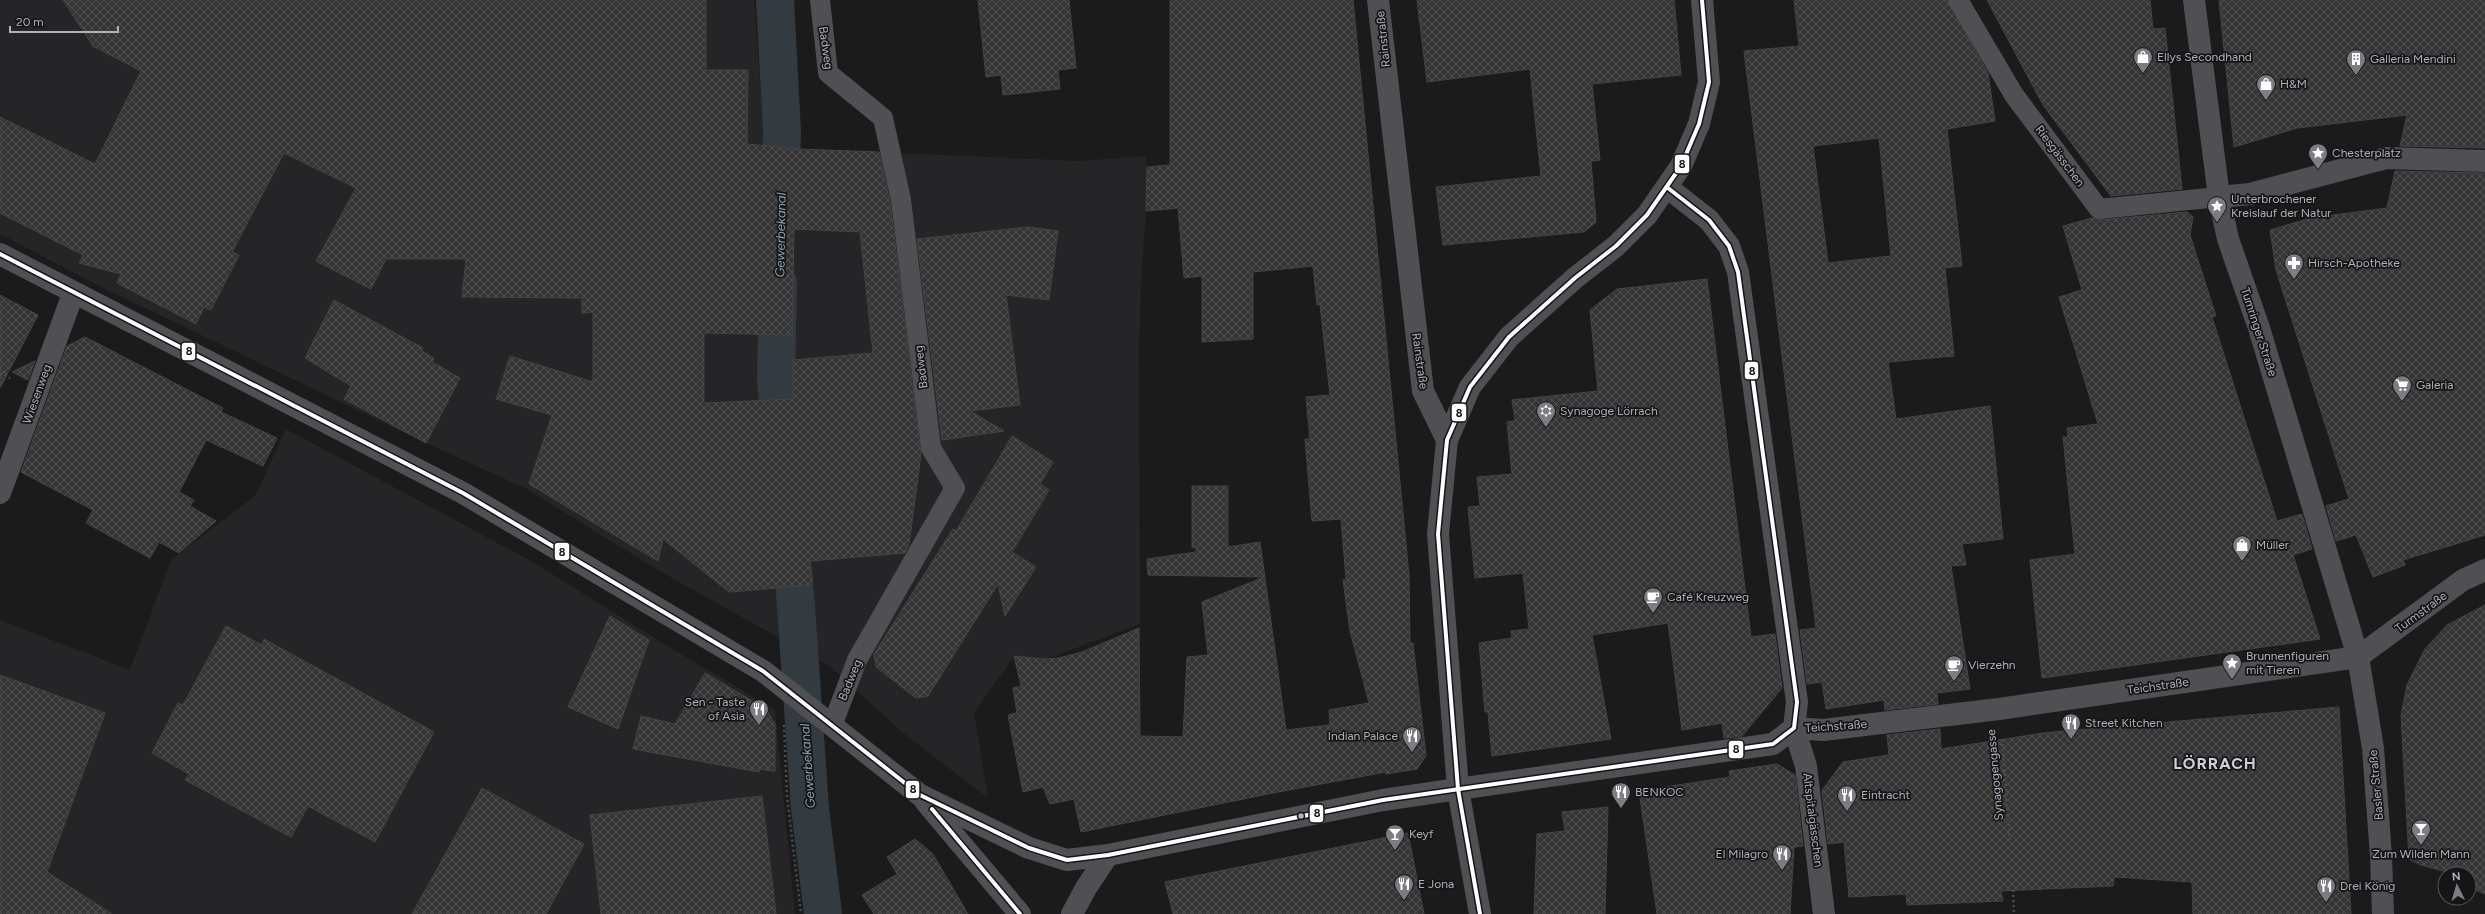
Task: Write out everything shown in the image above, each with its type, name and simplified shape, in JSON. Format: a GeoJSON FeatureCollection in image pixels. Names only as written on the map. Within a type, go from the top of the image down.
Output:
{"type":"FeatureCollection","features":[{"type":"Feature","properties":{"kind":"street","name":"Rainstraße"},"geometry":{"type":"LineString","coordinates":[[1378,0],[1423,391],[1447,440]]}},
{"type":"Feature","properties":{"kind":"street"},"geometry":{"type":"LineString","coordinates":[[1480,914],[1458,789],[1438,534],[1447,440],[1470,387],[1509,337],[1616,246],[1647,215],[1668,188],[1681,166],[1699,124],[1709,82],[1702,0]]}},
{"type":"Feature","properties":{"kind":"street","name":"Tumringer Straße"},"geometry":{"type":"LineString","coordinates":[[2194,0],[2219,197],[2228,239],[2259,328],[2358,657]]}},
{"type":"Feature","properties":{"kind":"street"},"geometry":{"type":"LineString","coordinates":[[2219,197],[2250,194],[2386,158],[2485,161]]}},
{"type":"Feature","properties":{"kind":"street"},"geometry":{"type":"LineString","coordinates":[[1668,188],[1709,220],[1729,246],[1738,272],[1797,702],[1794,728]]}},
{"type":"Feature","properties":{"kind":"street","name":"Teichstraße"},"geometry":{"type":"LineString","coordinates":[[0,254],[73,294],[463,493],[763,671],[920,795],[1029,848],[1067,860],[1108,855],[1375,801],[1773,744],[1794,728],[1823,730],[1999,709],[2358,657]]}},
{"type":"Feature","properties":{"kind":"street","name":"Wiesenweg"},"geometry":{"type":"LineString","coordinates":[[0,493],[73,294]]}},
{"type":"Feature","properties":{"kind":"street","name":"Turmstraße"},"geometry":{"type":"LineString","coordinates":[[2358,657],[2462,580],[2485,570]]}},
{"type":"Feature","properties":{"kind":"street","name":"Basler Straße"},"geometry":{"type":"LineString","coordinates":[[2358,657],[2373,748],[2388,912]]}},
{"type":"Feature","properties":{"kind":"street","name":"Altspitalgässchen"},"geometry":{"type":"LineString","coordinates":[[1794,728],[1806,766],[1824,914]]}},
{"type":"Feature","properties":{"kind":"street"},"geometry":{"type":"LineString","coordinates":[[920,795],[1020,914]]}},
{"type":"Feature","properties":{"kind":"street"},"geometry":{"type":"LineString","coordinates":[[1072,914],[1086,888],[1108,855]]}},
{"type":"Feature","properties":{"kind":"lane","name":"Badweg"},"geometry":{"type":"LineString","coordinates":[[820,0],[828,73],[883,118],[901,200],[931,448],[955,488],[857,660],[829,723]]}},
{"type":"Feature","properties":{"kind":"lane","name":"Riesgässchen"},"geometry":{"type":"LineString","coordinates":[[1958,0],[2014,95],[2099,209],[2219,197]]}},
{"type":"Feature","properties":{"kind":"path","name":"Synagogengasse"},"geometry":{"type":"LineString","coordinates":[[1999,709],[2010,840]]}},
{"type":"Feature","properties":{"kind":"path"},"geometry":{"type":"LineString","coordinates":[[783,727],[787,796],[800,914]]}},
{"type":"Feature","properties":{"kind":"path"},"geometry":{"type":"LineString","coordinates":[[2013,890],[2014,914]]}},
{"type":"Feature","properties":{"kind":"shaded area"},"geometry":{"type":"Polygon","coordinates":[[[0,0],[754,0],[765,147],[1080,161],[1146,156],[1146,211],[1141,280],[1139,350],[1140,624],[1047,659],[1014,656],[974,713],[988,798],[903,733],[831,667],[656,569],[525,488],[426,443],[95,284],[0,234],[0,0]]]}},
{"type":"Feature","properties":{"kind":"shaded area"},"geometry":{"type":"Polygon","coordinates":[[[286,429],[531,561],[661,642],[775,710],[795,914],[0,914],[0,620],[130,670],[171,560],[255,496],[286,429]]]}},
{"type":"Feature","properties":{"kind":"building"},"geometry":{"type":"Polygon","coordinates":[[[63,0],[706,0],[706,70],[748,70],[747,144],[798,149],[879,152],[890,202],[921,454],[909,545],[905,553],[810,561],[813,585],[729,592],[663,539],[658,561],[529,484],[552,415],[496,399],[510,356],[593,382],[593,312],[582,313],[582,298],[462,297],[466,259],[386,259],[371,289],[316,261],[356,188],[284,153],[232,252],[239,255],[211,310],[204,307],[196,324],[117,283],[121,274],[79,263],[83,255],[0,213],[0,117],[95,164],[141,71],[93,46],[63,0]],[[794,229],[792,335],[704,333],[704,403],[794,399],[793,360],[873,353],[860,232],[794,229]]]}},
{"type":"Feature","properties":{"kind":"building"},"geometry":{"type":"Polygon","coordinates":[[[978,0],[1069,0],[1076,68],[1058,70],[1060,89],[1003,95],[1001,75],[986,77],[978,0]]]}},
{"type":"Feature","properties":{"kind":"building"},"geometry":{"type":"Polygon","coordinates":[[[1170,0],[1353,0],[1409,575],[1410,643],[1413,643],[1426,756],[1417,769],[1386,774],[1386,772],[1273,793],[1081,832],[1074,799],[1050,804],[1043,787],[1023,792],[1008,715],[1017,713],[1013,688],[1021,686],[1014,656],[1044,659],[1059,658],[1082,652],[1139,628],[1140,736],[1183,737],[1187,657],[1208,655],[1202,602],[1264,577],[1148,575],[1147,559],[1196,552],[1196,547],[1192,548],[1192,486],[1228,486],[1228,547],[1260,542],[1286,730],[1330,725],[1329,710],[1369,703],[1350,631],[1343,580],[1346,579],[1341,519],[1312,521],[1305,439],[1310,439],[1306,397],[1330,395],[1320,304],[1317,305],[1313,266],[1253,272],[1253,339],[1202,342],[1202,276],[1184,278],[1178,208],[1146,211],[1147,167],[1170,165],[1170,0]]]}},
{"type":"Feature","properties":{"kind":"building"},"geometry":{"type":"Polygon","coordinates":[[[1417,0],[1674,0],[1681,75],[1592,84],[1600,160],[1591,161],[1596,222],[1584,232],[1443,245],[1436,187],[1541,176],[1530,69],[1427,82],[1417,0]]]}},
{"type":"Feature","properties":{"kind":"building"},"geometry":{"type":"Polygon","coordinates":[[[1794,0],[1947,0],[1988,73],[1995,121],[1947,129],[1962,266],[1945,268],[1954,356],[1888,362],[1896,419],[1990,406],[2003,539],[1962,544],[1966,565],[1951,566],[1970,689],[1937,693],[1938,704],[1885,710],[1884,700],[1826,709],[1822,682],[1807,684],[1800,630],[1816,628],[1744,51],[1799,46],[1794,0]],[[1879,138],[1813,146],[1828,263],[1891,256],[1879,138]]]}},
{"type":"Feature","properties":{"kind":"building"},"geometry":{"type":"Polygon","coordinates":[[[1987,0],[2150,0],[2153,29],[2165,28],[2182,189],[2111,196],[2043,105],[1987,0]]]}},
{"type":"Feature","properties":{"kind":"building","name":"Galleria Mendini"},"geometry":{"type":"Polygon","coordinates":[[[2219,0],[2485,0],[2485,148],[2400,146],[2407,115],[2297,128],[2234,147],[2219,0]]]}},
{"type":"Feature","properties":{"kind":"building","name":"Galeria"},"geometry":{"type":"Polygon","coordinates":[[[2395,171],[2485,173],[2485,535],[2403,560],[2405,565],[2373,577],[2356,535],[2336,541],[2326,506],[2349,499],[2276,270],[2270,230],[2311,218],[2387,208],[2395,171]]]}},
{"type":"Feature","properties":{"kind":"building"},"geometry":{"type":"Polygon","coordinates":[[[2187,212],[2193,217],[2190,235],[2216,316],[2212,317],[2277,521],[2302,514],[2312,549],[2293,555],[2320,639],[2042,678],[2030,560],[2075,554],[2063,437],[2068,437],[2067,428],[2098,424],[2059,297],[2082,290],[2063,226],[2092,218],[2100,220],[2187,212]]]}},
{"type":"Feature","properties":{"kind":"building"},"geometry":{"type":"Polygon","coordinates":[[[1028,227],[1058,231],[1049,300],[1006,295],[1020,405],[970,411],[1004,431],[942,440],[917,239],[1028,227]]]}},
{"type":"Feature","properties":{"kind":"building"},"geometry":{"type":"Polygon","coordinates":[[[1707,279],[1751,637],[1775,634],[1782,688],[1742,736],[1724,738],[1722,723],[1682,730],[1668,623],[1592,635],[1611,739],[1492,756],[1488,712],[1485,712],[1479,643],[1512,638],[1511,631],[1529,629],[1523,573],[1475,578],[1468,507],[1480,506],[1477,477],[1512,474],[1507,422],[1515,421],[1512,400],[1598,391],[1590,310],[1617,289],[1707,279]]]}},
{"type":"Feature","properties":{"kind":"building"},"geometry":{"type":"Polygon","coordinates":[[[0,295],[38,315],[0,388],[0,295]]]}},
{"type":"Feature","properties":{"kind":"building"},"geometry":{"type":"Polygon","coordinates":[[[334,300],[423,348],[422,351],[434,358],[432,362],[460,378],[426,443],[344,399],[351,386],[305,358],[334,300]]]}},
{"type":"Feature","properties":{"kind":"building"},"geometry":{"type":"Polygon","coordinates":[[[85,337],[223,408],[221,412],[277,438],[263,466],[206,440],[179,492],[194,500],[190,506],[216,521],[179,553],[159,542],[150,558],[86,523],[93,510],[21,472],[67,346],[85,337]]]}},
{"type":"Feature","properties":{"kind":"building"},"geometry":{"type":"Polygon","coordinates":[[[35,361],[28,380],[12,372],[35,361]]]}},
{"type":"Feature","properties":{"kind":"building"},"geometry":{"type":"Polygon","coordinates":[[[1012,436],[1053,462],[1040,484],[1049,490],[1012,552],[1036,567],[1005,616],[998,584],[928,696],[916,698],[876,667],[874,654],[953,529],[956,531],[1012,436]]]}},
{"type":"Feature","properties":{"kind":"building"},"geometry":{"type":"Polygon","coordinates":[[[2485,605],[2485,894],[2477,890],[2477,866],[2437,866],[2437,869],[2421,865],[2409,859],[2401,715],[2407,685],[2425,649],[2447,625],[2485,605]]]}},
{"type":"Feature","properties":{"kind":"building"},"geometry":{"type":"Polygon","coordinates":[[[610,616],[649,640],[618,729],[568,707],[610,616]]]}},
{"type":"Feature","properties":{"kind":"building"},"geometry":{"type":"Polygon","coordinates":[[[226,626],[262,645],[264,639],[434,732],[375,842],[308,806],[291,837],[185,780],[189,774],[152,753],[178,703],[183,705],[226,626]]]}},
{"type":"Feature","properties":{"kind":"building"},"geometry":{"type":"Polygon","coordinates":[[[705,673],[766,709],[775,724],[775,771],[759,769],[759,772],[633,749],[641,716],[675,724],[705,673]]]}},
{"type":"Feature","properties":{"kind":"building"},"geometry":{"type":"Polygon","coordinates":[[[0,675],[105,713],[47,872],[112,914],[0,914],[0,675]]]}},
{"type":"Feature","properties":{"kind":"building"},"geometry":{"type":"Polygon","coordinates":[[[2339,707],[2351,914],[2193,914],[2192,882],[2114,877],[2113,886],[2001,891],[2003,901],[1907,905],[1906,894],[1849,897],[1844,842],[1828,844],[1822,790],[1843,762],[1889,755],[1887,735],[1940,729],[1941,749],[2043,733],[2339,707]]]}},
{"type":"Feature","properties":{"kind":"building"},"geometry":{"type":"Polygon","coordinates":[[[1777,764],[1795,775],[1803,846],[1794,847],[1790,914],[1657,914],[1639,791],[1730,777],[1729,771],[1777,764]]]}},
{"type":"Feature","properties":{"kind":"building"},"geometry":{"type":"Polygon","coordinates":[[[482,788],[584,844],[546,914],[412,914],[482,788]]]}},
{"type":"Feature","properties":{"kind":"building"},"geometry":{"type":"Polygon","coordinates":[[[762,796],[776,914],[601,914],[590,815],[762,796]]]}},
{"type":"Feature","properties":{"kind":"building"},"geometry":{"type":"Polygon","coordinates":[[[1608,807],[1605,914],[1534,914],[1537,834],[1565,831],[1562,812],[1608,807]]]}},
{"type":"Feature","properties":{"kind":"building"},"geometry":{"type":"Polygon","coordinates":[[[1408,833],[1424,914],[1173,914],[1165,882],[1408,833]]]}},
{"type":"Feature","properties":{"kind":"building"},"geometry":{"type":"Polygon","coordinates":[[[915,839],[933,854],[968,914],[874,914],[862,895],[897,874],[887,857],[915,839]]]}},
{"type":"Feature","properties":{"kind":"waterway","name":"Gewerbekanal"},"geometry":{"type":"LineString","coordinates":[[775,0],[782,131],[780,199]]}},
{"type":"Feature","properties":{"kind":"waterway","name":"Gewerbekanal"},"geometry":{"type":"LineString","coordinates":[[778,283],[776,380],[783,453]]}},
{"type":"Feature","properties":{"kind":"waterway","name":"Gewerbekanal"},"geometry":{"type":"LineString","coordinates":[[795,593],[810,808],[823,914]]}},
{"type":"Feature","properties":{"kind":"transit line","name":"8"},"geometry":{"type":"LineString","coordinates":[[1480,914],[1458,789],[1438,534],[1447,440],[1470,387],[1509,337],[1575,278],[1616,246],[1647,215],[1681,166],[1699,124],[1709,82],[1702,0]]}},
{"type":"Feature","properties":{"kind":"transit line","name":"8"},"geometry":{"type":"LineString","coordinates":[[0,254],[463,493],[763,671],[920,795],[1029,848],[1067,860],[1108,855],[1383,800],[1773,744],[1794,728],[1797,702],[1738,272],[1729,246],[1709,220],[1668,188]]}},
{"type":"Feature","properties":{"kind":"transit line","name":"8"},"geometry":{"type":"LineString","coordinates":[[932,809],[1020,914]]}},
{"type":"Feature","properties":{"kind":"place","name":"Ellys Secondhand"},"geometry":{"type":"Point","coordinates":[2143,74]}},
{"type":"Feature","properties":{"kind":"place","name":"Galleria Mendini"},"geometry":{"type":"Point","coordinates":[2356,76]}},
{"type":"Feature","properties":{"kind":"place","name":"H&M"},"geometry":{"type":"Point","coordinates":[2266,101]}},
{"type":"Feature","properties":{"kind":"place","name":"Chesterplatz"},"geometry":{"type":"Point","coordinates":[2318,170]}},
{"type":"Feature","properties":{"kind":"place","name":"Unterbrochener Kreislauf der Natur"},"geometry":{"type":"Point","coordinates":[2217,223]}},
{"type":"Feature","properties":{"kind":"place","name":"Hirsch-Apotheke"},"geometry":{"type":"Point","coordinates":[2294,280]}},
{"type":"Feature","properties":{"kind":"place","name":"Galeria"},"geometry":{"type":"Point","coordinates":[2402,402]}},
{"type":"Feature","properties":{"kind":"place","name":"Synagoge Lörrach"},"geometry":{"type":"Point","coordinates":[1546,428]}},
{"type":"Feature","properties":{"kind":"place","name":"Müller"},"geometry":{"type":"Point","coordinates":[2242,562]}},
{"type":"Feature","properties":{"kind":"place","name":"Café Kreuzweg"},"geometry":{"type":"Point","coordinates":[1653,614]}},
{"type":"Feature","properties":{"kind":"place","name":"Brunnenfiguren mit Tieren"},"geometry":{"type":"Point","coordinates":[2232,680]}},
{"type":"Feature","properties":{"kind":"place","name":"Vierzehn"},"geometry":{"type":"Point","coordinates":[1954,682]}},
{"type":"Feature","properties":{"kind":"place","name":"Sen - Taste of Asia"},"geometry":{"type":"Point","coordinates":[759,726]}},
{"type":"Feature","properties":{"kind":"place","name":"Street Kitchen"},"geometry":{"type":"Point","coordinates":[2071,740]}},
{"type":"Feature","properties":{"kind":"place","name":"Indian Palace"},"geometry":{"type":"Point","coordinates":[1412,753]}},
{"type":"Feature","properties":{"kind":"place","name":"BENKOC"},"geometry":{"type":"Point","coordinates":[1621,809]}},
{"type":"Feature","properties":{"kind":"place","name":"Eintracht"},"geometry":{"type":"Point","coordinates":[1847,812]}},
{"type":"Feature","properties":{"kind":"place","name":"Zum Wilden Mann"},"geometry":{"type":"Point","coordinates":[2421,846]}},
{"type":"Feature","properties":{"kind":"place","name":"Keyf"},"geometry":{"type":"Point","coordinates":[1395,851]}},
{"type":"Feature","properties":{"kind":"place","name":"El Milagro"},"geometry":{"type":"Point","coordinates":[1782,871]}},
{"type":"Feature","properties":{"kind":"place","name":"E Jona"},"geometry":{"type":"Point","coordinates":[1404,901]}},
{"type":"Feature","properties":{"kind":"place","name":"Drei König"},"geometry":{"type":"Point","coordinates":[2326,903]}},
{"type":"Feature","properties":{"kind":"district","name":"LÖRRACH"},"geometry":{"type":"Point","coordinates":[2215,763]}}]}
